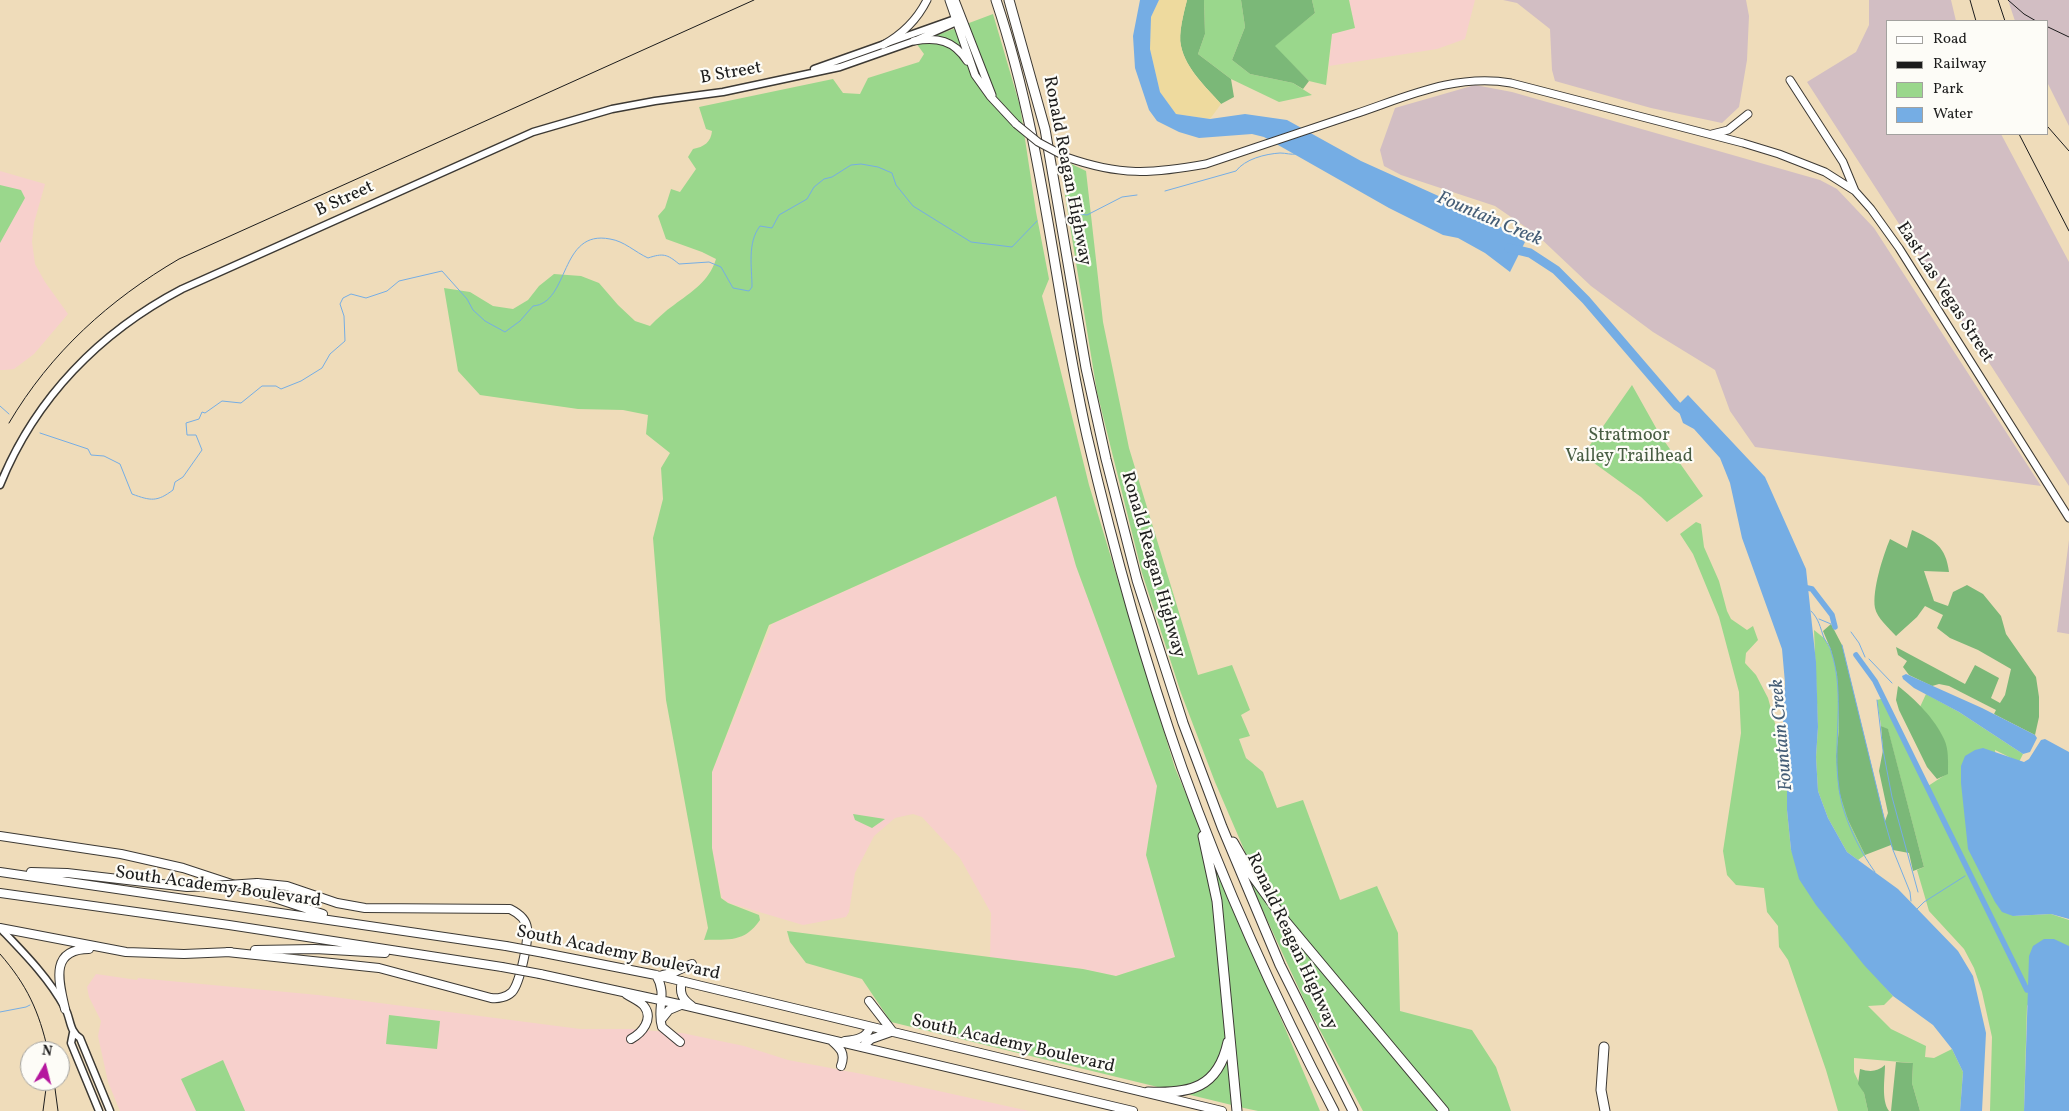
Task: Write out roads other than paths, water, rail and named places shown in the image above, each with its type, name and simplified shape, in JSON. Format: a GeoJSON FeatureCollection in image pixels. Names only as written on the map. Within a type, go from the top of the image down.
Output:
{"type":"FeatureCollection","features":[{"type":"Feature","properties":{"kind":"highway","name":"Ronald Reagan Highway"},"geometry":{"type":"LineString","coordinates":[[996,0],[1018,72],[1038,158],[1071,355],[1105,513],[1148,663],[1182,769],[1232,894],[1269,978],[1334,1111]]}},
{"type":"Feature","properties":{"kind":"highway","name":"Ronald Reagan Highway"},"geometry":{"type":"LineString","coordinates":[[1009,0],[1045,129],[1080,338],[1113,488],[1137,580],[1164,668],[1202,775],[1254,906],[1280,966],[1353,1111]]}},
{"type":"Feature","properties":{"kind":"highway"},"geometry":{"type":"LineString","coordinates":[[1182,769],[1211,865],[1217,901],[1237,1111]]}},
{"type":"Feature","properties":{"kind":"highway"},"geometry":{"type":"LineString","coordinates":[[1202,775],[1235,845],[1252,875],[1286,922],[1444,1111]]}},
{"type":"Feature","properties":{"kind":"highway"},"geometry":{"type":"LineString","coordinates":[[0,836],[121,854],[184,868],[301,908],[367,924]]}},
{"type":"Feature","properties":{"kind":"highway"},"geometry":{"type":"LineString","coordinates":[[0,872],[67,873],[187,887],[257,883],[287,886],[332,902],[365,908],[510,909],[523,918],[527,929],[519,981],[509,995],[497,998],[379,968],[227,952]]}},
{"type":"Feature","properties":{"kind":"highway","name":"South Academy Boulevard"},"geometry":{"type":"LineString","coordinates":[[0,872],[367,924],[544,953],[682,981],[1222,1111]]}},
{"type":"Feature","properties":{"kind":"highway","name":"South Academy Boulevard"},"geometry":{"type":"LineString","coordinates":[[0,893],[438,956],[540,974],[683,1004],[1133,1111]]}},
{"type":"Feature","properties":{"kind":"highway"},"geometry":{"type":"LineString","coordinates":[[0,928],[105,948],[151,954],[315,949],[438,956]]}},
{"type":"Feature","properties":{"kind":"highway"},"geometry":{"type":"LineString","coordinates":[[65,1009],[59,972],[64,956],[78,949],[105,948]]}},
{"type":"Feature","properties":{"kind":"highway"},"geometry":{"type":"LineString","coordinates":[[680,1042],[667,1033],[660,1022],[662,986],[656,975],[672,973],[692,964]]}},
{"type":"Feature","properties":{"kind":"highway"},"geometry":{"type":"LineString","coordinates":[[682,981],[680,988],[682,997],[693,1007]]}},
{"type":"Feature","properties":{"kind":"highway"},"geometry":{"type":"LineString","coordinates":[[620,991],[640,1002],[645,1007],[647,1013],[646,1024],[643,1030],[630,1039]]}},
{"type":"Feature","properties":{"kind":"highway"},"geometry":{"type":"LineString","coordinates":[[862,1047],[871,1039],[893,1032],[869,1001]]}},
{"type":"Feature","properties":{"kind":"highway"},"geometry":{"type":"LineString","coordinates":[[660,1022],[669,1010],[683,1004]]}},
{"type":"Feature","properties":{"kind":"highway"},"geometry":{"type":"LineString","coordinates":[[841,1042],[861,1038],[866,1035],[870,1027]]}},
{"type":"Feature","properties":{"kind":"highway"},"geometry":{"type":"LineString","coordinates":[[1148,1092],[1180,1093],[1204,1083],[1215,1072],[1223,1059],[1230,1032]]}},
{"type":"Feature","properties":{"kind":"highway"},"geometry":{"type":"LineString","coordinates":[[829,1039],[843,1052],[844,1056],[841,1066]]}},
{"type":"Feature","properties":{"kind":"highway"},"geometry":{"type":"LineString","coordinates":[[1604,1048],[1601,1090],[1604,1111]]}},
{"type":"Feature","properties":{"kind":"main road"},"geometry":{"type":"LineString","coordinates":[[883,45],[900,35],[912,23],[927,0]]}},
{"type":"Feature","properties":{"kind":"main road"},"geometry":{"type":"LineString","coordinates":[[949,0],[999,106]]}},
{"type":"Feature","properties":{"kind":"main road"},"geometry":{"type":"LineString","coordinates":[[955,0],[958,21],[975,75]]}},
{"type":"Feature","properties":{"kind":"main road","name":"B Street"},"geometry":{"type":"LineString","coordinates":[[785,80],[958,21]]}},
{"type":"Feature","properties":{"kind":"main road","name":"B Street"},"geometry":{"type":"LineString","coordinates":[[0,484],[13,456],[35,418],[75,368],[114,332],[159,301],[182,289],[479,155],[550,126],[627,106],[723,92],[840,67],[914,41],[958,21]]}},
{"type":"Feature","properties":{"kind":"main road"},"geometry":{"type":"LineString","coordinates":[[914,41],[936,38],[951,43],[964,56],[984,90],[999,106]]}},
{"type":"Feature","properties":{"kind":"main road","name":"East Las Vegas Street"},"geometry":{"type":"LineString","coordinates":[[999,106],[1016,124],[1038,142],[1066,157],[1112,170],[1151,172],[1206,164],[1433,88],[1473,80],[1488,80],[1511,83],[1743,142],[1809,164],[1855,191],[1872,209],[1899,248],[2069,518]]}},
{"type":"Feature","properties":{"kind":"main road"},"geometry":{"type":"LineString","coordinates":[[1790,80],[1843,162],[1855,191]]}},
{"type":"Feature","properties":{"kind":"main road"},"geometry":{"type":"LineString","coordinates":[[1708,134],[1728,130],[1748,114]]}},
{"type":"Feature","properties":{"kind":"main road"},"geometry":{"type":"LineString","coordinates":[[0,928],[36,968],[65,1009],[73,1033],[71,1043],[99,1111]]}},
{"type":"Feature","properties":{"kind":"main road"},"geometry":{"type":"LineString","coordinates":[[73,1033],[80,1038],[110,1111]]}},
{"type":"Feature","properties":{"kind":"water"},"geometry":{"type":"Polygon","coordinates":[[[1140,0],[1159,0],[1151,17],[1150,49],[1160,92],[1176,114],[1210,119],[1245,114],[1287,120],[1361,161],[1485,217],[1525,242],[1510,272],[1485,253],[1458,238],[1443,235],[1389,208],[1264,137],[1252,134],[1199,138],[1179,132],[1157,121],[1149,110],[1135,68],[1133,36],[1140,0]]]}},
{"type":"Feature","properties":{"kind":"water"},"geometry":{"type":"Polygon","coordinates":[[[1688,395],[1765,477],[1806,569],[1816,662],[1818,791],[1828,818],[1847,852],[1898,889],[1958,951],[1973,976],[1986,1033],[1982,1111],[1960,1111],[1963,1072],[1952,1049],[1933,1025],[1893,996],[1864,965],[1816,905],[1799,879],[1791,850],[1787,810],[1787,769],[1783,721],[1785,683],[1782,649],[1742,538],[1730,483],[1720,458],[1694,429],[1683,423],[1677,406],[1688,395]]]}},
{"type":"Feature","properties":{"kind":"water"},"geometry":{"type":"Polygon","coordinates":[[[1906,674],[1982,708],[2035,735],[2037,738],[2030,752],[2023,754],[1959,712],[1914,688],[1903,679],[1902,676],[1906,674]]]}},
{"type":"Feature","properties":{"kind":"water"},"geometry":{"type":"Polygon","coordinates":[[[2045,739],[2069,752],[2069,919],[2051,914],[2013,916],[2002,912],[1968,849],[1961,783],[1961,766],[1965,756],[1983,748],[2024,762],[2029,759],[2041,740],[2045,739]]]}},
{"type":"Feature","properties":{"kind":"water"},"geometry":{"type":"Polygon","coordinates":[[[2044,939],[2054,939],[2069,946],[2069,1111],[2024,1111],[2029,956],[2033,946],[2044,939]]]}},
{"type":"Feature","properties":{"kind":"waterway"},"geometry":{"type":"LineString","coordinates":[[1165,191],[1236,171],[1250,160],[1262,156],[1280,153],[1296,154]]}},
{"type":"Feature","properties":{"kind":"waterway"},"geometry":{"type":"LineString","coordinates":[[40,433],[88,449],[91,455],[104,456],[120,464],[132,494],[149,499],[163,497],[173,490],[175,482],[183,477],[202,450],[196,435],[187,435],[186,423],[199,419],[202,412],[205,413],[222,401],[241,403],[262,386],[276,386],[281,389],[301,381],[322,368],[330,354],[345,341],[344,316],[340,304],[343,298],[351,294],[366,298],[387,291],[399,281],[442,271],[467,299],[473,310],[485,321],[505,332],[520,321],[533,306],[545,302],[553,293],[573,255],[582,245],[594,239],[615,240],[648,258],[665,255],[679,264],[709,262],[721,267],[733,288],[749,291],[752,287],[751,263],[753,240],[760,226],[772,228],[779,215],[807,199],[814,187],[824,179],[832,177],[851,165],[861,164],[878,167],[892,173],[896,185],[913,206],[971,242],[1012,247],[1037,221]]}},
{"type":"Feature","properties":{"kind":"waterway"},"geometry":{"type":"LineString","coordinates":[[1070,213],[1087,215],[1122,197],[1137,195]]}},
{"type":"Feature","properties":{"kind":"waterway","name":"Fountain Creek"},"geometry":{"type":"LineString","coordinates":[[1509,248],[1530,253],[1556,270],[1586,300],[1677,406],[1684,411]]}},
{"type":"Feature","properties":{"kind":"waterway"},"geometry":{"type":"LineString","coordinates":[[0,406],[9,414]]}},
{"type":"Feature","properties":{"kind":"waterway"},"geometry":{"type":"LineString","coordinates":[[1803,587],[1812,589],[1832,615],[1835,627]]}},
{"type":"Feature","properties":{"kind":"waterway","name":"Fountain Creek"},"geometry":{"type":"LineString","coordinates":[[1811,611],[1818,620],[1824,638],[1830,647],[1838,685],[1837,771],[1841,798],[1852,832],[1875,872]]}},
{"type":"Feature","properties":{"kind":"waterway"},"geometry":{"type":"LineString","coordinates":[[1819,619],[1831,624]]}},
{"type":"Feature","properties":{"kind":"waterway"},"geometry":{"type":"LineString","coordinates":[[1851,632],[1859,643],[1865,657]]}},
{"type":"Feature","properties":{"kind":"waterway"},"geometry":{"type":"LineString","coordinates":[[1842,645],[1885,822],[1893,850],[1910,892],[1911,901]]}},
{"type":"Feature","properties":{"kind":"waterway"},"geometry":{"type":"LineString","coordinates":[[1856,655],[1875,681],[2027,990]]}},
{"type":"Feature","properties":{"kind":"waterway"},"geometry":{"type":"LineString","coordinates":[[1869,659],[1892,683]]}},
{"type":"Feature","properties":{"kind":"waterway"},"geometry":{"type":"LineString","coordinates":[[1877,700],[1883,750],[1892,797],[1918,892]]}},
{"type":"Feature","properties":{"kind":"waterway"},"geometry":{"type":"LineString","coordinates":[[1917,909],[1924,902],[1965,876]]}},
{"type":"Feature","properties":{"kind":"waterway"},"geometry":{"type":"LineString","coordinates":[[0,1012],[30,1005]]}},
{"type":"Feature","properties":{"kind":"railway"},"geometry":{"type":"LineString","coordinates":[[9,423],[43,373],[84,330],[129,292],[179,259],[754,0]]}},
{"type":"Feature","properties":{"kind":"railway"},"geometry":{"type":"LineString","coordinates":[[1970,0],[1976,20]]}},
{"type":"Feature","properties":{"kind":"railway"},"geometry":{"type":"LineString","coordinates":[[1998,0],[2005,20]]}},
{"type":"Feature","properties":{"kind":"railway"},"geometry":{"type":"LineString","coordinates":[[2008,0],[2034,20]]}},
{"type":"Feature","properties":{"kind":"railway"},"geometry":{"type":"LineString","coordinates":[[2049,27],[2069,37]]}},
{"type":"Feature","properties":{"kind":"railway"},"geometry":{"type":"LineString","coordinates":[[2049,128],[2069,151]]}},
{"type":"Feature","properties":{"kind":"railway"},"geometry":{"type":"LineString","coordinates":[[2020,135],[2069,231]]}},
{"type":"Feature","properties":{"kind":"railway"},"geometry":{"type":"LineString","coordinates":[[0,954],[18,977],[31,999],[45,1041]]}},
{"type":"Feature","properties":{"kind":"railway"},"geometry":{"type":"LineString","coordinates":[[43,1111],[46,1091]]}},
{"type":"Feature","properties":{"kind":"railway"},"geometry":{"type":"LineString","coordinates":[[55,1091],[58,1111]]}},
{"type":"Feature","properties":{"kind":"park label","name":"Stratmoor Valley Trailhead"},"geometry":{"type":"Point","coordinates":[1629,447]}}]}
